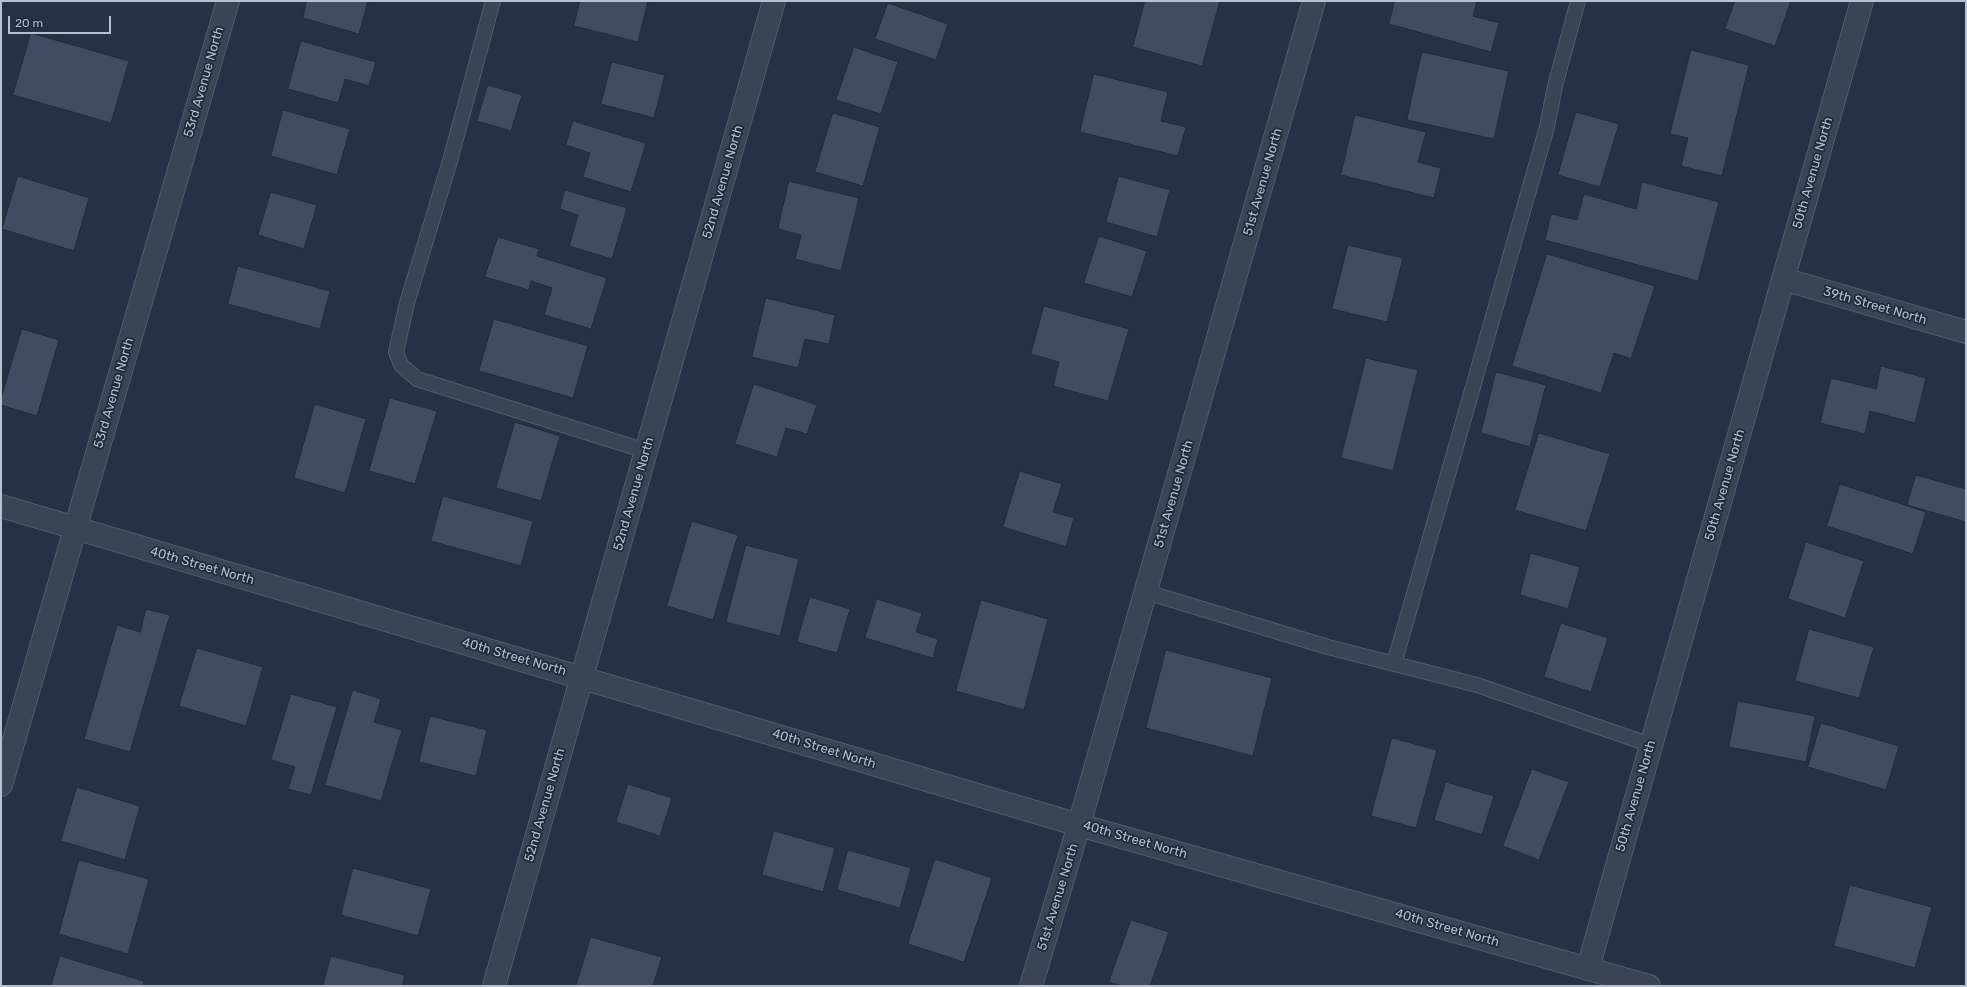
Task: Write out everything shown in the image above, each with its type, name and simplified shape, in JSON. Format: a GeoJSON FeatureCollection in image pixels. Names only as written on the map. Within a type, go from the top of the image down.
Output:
{"type":"FeatureCollection","features":[{"type":"Feature","properties":{"kind":"street","name":"53rd Avenue North"},"geometry":{"type":"LineString","coordinates":[[1,785],[228,1]]}},
{"type":"Feature","properties":{"kind":"street","name":"52nd Avenue North"},"geometry":{"type":"LineString","coordinates":[[494,986],[774,1]]}},
{"type":"Feature","properties":{"kind":"street","name":"51st Avenue North"},"geometry":{"type":"LineString","coordinates":[[1031,986],[1146,592],[1314,1]]}},
{"type":"Feature","properties":{"kind":"street","name":"50th Avenue North"},"geometry":{"type":"LineString","coordinates":[[1588,968],[1862,1]]}},
{"type":"Feature","properties":{"kind":"street","name":"39th Street North"},"geometry":{"type":"LineString","coordinates":[[1783,279],[1966,332]]}},
{"type":"Feature","properties":{"kind":"street","name":"40th Street North"},"geometry":{"type":"LineString","coordinates":[[1,506],[75,529],[582,676],[1079,824],[1649,986]]}},
{"type":"Feature","properties":{"kind":"lane"},"geometry":{"type":"LineString","coordinates":[[493,1],[450,161],[407,303],[396,352],[401,365],[417,379],[646,451]]}},
{"type":"Feature","properties":{"kind":"lane"},"geometry":{"type":"LineString","coordinates":[[1394,664],[1547,127],[1555,86],[1578,1]]}},
{"type":"Feature","properties":{"kind":"lane"},"geometry":{"type":"LineString","coordinates":[[1146,592],[1328,647],[1477,685],[1651,745]]}},
{"type":"Feature","properties":{"kind":"building"},"geometry":{"type":"Polygon","coordinates":[[[307,1],[368,1],[359,34],[303,18],[307,1]]]}},
{"type":"Feature","properties":{"kind":"building"},"geometry":{"type":"Polygon","coordinates":[[[580,1],[648,1],[638,42],[574,26],[580,1]]]}},
{"type":"Feature","properties":{"kind":"building"},"geometry":{"type":"Polygon","coordinates":[[[1145,1],[1220,1],[1202,66],[1133,47],[1145,1]]]}},
{"type":"Feature","properties":{"kind":"building"},"geometry":{"type":"Polygon","coordinates":[[[1395,1],[1477,1],[1473,16],[1499,23],[1491,52],[1389,24],[1395,1]]]}},
{"type":"Feature","properties":{"kind":"building"},"geometry":{"type":"Polygon","coordinates":[[[1735,1],[1791,1],[1775,46],[1725,29],[1735,1]]]}},
{"type":"Feature","properties":{"kind":"building"},"geometry":{"type":"Polygon","coordinates":[[[888,3],[948,24],[936,60],[875,39],[888,3]]]}},
{"type":"Feature","properties":{"kind":"building"},"geometry":{"type":"Polygon","coordinates":[[[31,33],[129,61],[111,123],[13,95],[31,33]]]}},
{"type":"Feature","properties":{"kind":"building"},"geometry":{"type":"Polygon","coordinates":[[[301,41],[376,62],[369,86],[345,79],[338,103],[288,89],[301,41]]]}},
{"type":"Feature","properties":{"kind":"building"},"geometry":{"type":"Polygon","coordinates":[[[854,47],[898,62],[881,114],[836,100],[854,47]]]}},
{"type":"Feature","properties":{"kind":"building"},"geometry":{"type":"Polygon","coordinates":[[[1691,50],[1749,65],[1722,176],[1681,166],[1688,138],[1670,134],[1691,50]]]}},
{"type":"Feature","properties":{"kind":"building"},"geometry":{"type":"Polygon","coordinates":[[[1422,52],[1509,71],[1494,139],[1407,120],[1422,52]]]}},
{"type":"Feature","properties":{"kind":"building"},"geometry":{"type":"Polygon","coordinates":[[[612,62],[665,75],[654,118],[601,104],[612,62]]]}},
{"type":"Feature","properties":{"kind":"building"},"geometry":{"type":"Polygon","coordinates":[[[1094,74],[1168,92],[1161,121],[1186,127],[1178,156],[1080,132],[1094,74]]]}},
{"type":"Feature","properties":{"kind":"building"},"geometry":{"type":"Polygon","coordinates":[[[488,85],[522,95],[511,131],[477,121],[488,85]]]}},
{"type":"Feature","properties":{"kind":"building"},"geometry":{"type":"Polygon","coordinates":[[[283,110],[350,129],[337,175],[271,156],[283,110]]]}},
{"type":"Feature","properties":{"kind":"building"},"geometry":{"type":"Polygon","coordinates":[[[1576,112],[1619,124],[1600,187],[1558,175],[1576,112]]]}},
{"type":"Feature","properties":{"kind":"building"},"geometry":{"type":"Polygon","coordinates":[[[833,113],[880,127],[863,186],[815,172],[833,113]]]}},
{"type":"Feature","properties":{"kind":"building"},"geometry":{"type":"Polygon","coordinates":[[[1355,115],[1426,132],[1418,162],[1441,168],[1434,198],[1341,175],[1355,115]]]}},
{"type":"Feature","properties":{"kind":"building"},"geometry":{"type":"Polygon","coordinates":[[[573,121],[646,143],[631,192],[583,177],[590,153],[566,145],[573,121]]]}},
{"type":"Feature","properties":{"kind":"building"},"geometry":{"type":"Polygon","coordinates":[[[18,176],[89,198],[74,251],[2,229],[18,176]]]}},
{"type":"Feature","properties":{"kind":"building"},"geometry":{"type":"Polygon","coordinates":[[[1119,176],[1170,190],[1157,237],[1106,222],[1119,176]]]}},
{"type":"Feature","properties":{"kind":"building"},"geometry":{"type":"Polygon","coordinates":[[[789,181],[859,198],[841,271],[795,259],[801,235],[778,229],[789,181]]]}},
{"type":"Feature","properties":{"kind":"building"},"geometry":{"type":"Polygon","coordinates":[[[1642,182],[1719,202],[1698,281],[1545,240],[1551,214],[1577,220],[1584,194],[1636,209],[1642,182]]]}},
{"type":"Feature","properties":{"kind":"building"},"geometry":{"type":"Polygon","coordinates":[[[565,190],[627,208],[612,259],[569,246],[578,215],[560,209],[565,190]]]}},
{"type":"Feature","properties":{"kind":"building"},"geometry":{"type":"Polygon","coordinates":[[[271,192],[317,205],[304,249],[258,235],[271,192]]]}},
{"type":"Feature","properties":{"kind":"building"},"geometry":{"type":"Polygon","coordinates":[[[1099,236],[1147,251],[1132,297],[1084,283],[1099,236]]]}},
{"type":"Feature","properties":{"kind":"building"},"geometry":{"type":"Polygon","coordinates":[[[498,237],[539,249],[537,256],[607,278],[591,329],[544,315],[552,288],[531,281],[529,290],[485,277],[498,237]]]}},
{"type":"Feature","properties":{"kind":"building"},"geometry":{"type":"Polygon","coordinates":[[[1348,245],[1403,258],[1387,322],[1332,309],[1348,245]]]}},
{"type":"Feature","properties":{"kind":"building"},"geometry":{"type":"Polygon","coordinates":[[[1547,254],[1655,286],[1631,359],[1614,353],[1601,393],[1512,366],[1547,254]]]}},
{"type":"Feature","properties":{"kind":"building"},"geometry":{"type":"Polygon","coordinates":[[[238,266],[330,291],[320,329],[228,304],[238,266]]]}},
{"type":"Feature","properties":{"kind":"building"},"geometry":{"type":"Polygon","coordinates":[[[766,298],[835,315],[829,344],[805,339],[798,368],[752,357],[766,298]]]}},
{"type":"Feature","properties":{"kind":"building"},"geometry":{"type":"Polygon","coordinates":[[[1044,306],[1129,329],[1108,401],[1053,386],[1059,362],[1031,354],[1044,306]]]}},
{"type":"Feature","properties":{"kind":"building"},"geometry":{"type":"Polygon","coordinates":[[[494,319],[588,346],[573,398],[479,371],[494,319]]]}},
{"type":"Feature","properties":{"kind":"building"},"geometry":{"type":"Polygon","coordinates":[[[22,329],[59,340],[37,416],[1,405],[1,398],[22,329]]]}},
{"type":"Feature","properties":{"kind":"building"},"geometry":{"type":"Polygon","coordinates":[[[1366,358],[1418,370],[1393,471],[1341,458],[1366,358]]]}},
{"type":"Feature","properties":{"kind":"building"},"geometry":{"type":"Polygon","coordinates":[[[1881,366],[1926,378],[1915,423],[1870,411],[1865,434],[1820,423],[1831,378],[1876,389],[1881,366]]]}},
{"type":"Feature","properties":{"kind":"building"},"geometry":{"type":"Polygon","coordinates":[[[1496,372],[1546,385],[1530,447],[1481,433],[1496,372]]]}},
{"type":"Feature","properties":{"kind":"building"},"geometry":{"type":"Polygon","coordinates":[[[754,384],[817,405],[807,434],[786,428],[777,457],[735,444],[754,384]]]}},
{"type":"Feature","properties":{"kind":"building"},"geometry":{"type":"Polygon","coordinates":[[[390,398],[437,411],[415,484],[369,471],[390,398]]]}},
{"type":"Feature","properties":{"kind":"building"},"geometry":{"type":"Polygon","coordinates":[[[315,404],[366,419],[345,493],[294,478],[315,404]]]}},
{"type":"Feature","properties":{"kind":"building"},"geometry":{"type":"Polygon","coordinates":[[[515,422],[560,436],[541,501],[496,488],[515,422]]]}},
{"type":"Feature","properties":{"kind":"building"},"geometry":{"type":"Polygon","coordinates":[[[1539,433],[1610,454],[1586,531],[1515,510],[1539,433]]]}},
{"type":"Feature","properties":{"kind":"building"},"geometry":{"type":"Polygon","coordinates":[[[1020,471],[1062,484],[1053,512],[1074,518],[1066,547],[1003,527],[1020,471]]]}},
{"type":"Feature","properties":{"kind":"building"},"geometry":{"type":"Polygon","coordinates":[[[1916,475],[1966,489],[1966,522],[1907,505],[1916,475]]]}},
{"type":"Feature","properties":{"kind":"building"},"geometry":{"type":"Polygon","coordinates":[[[1840,484],[1926,512],[1913,554],[1827,526],[1840,484]]]}},
{"type":"Feature","properties":{"kind":"building"},"geometry":{"type":"Polygon","coordinates":[[[443,496],[533,521],[521,566],[431,541],[443,496]]]}},
{"type":"Feature","properties":{"kind":"building"},"geometry":{"type":"Polygon","coordinates":[[[692,521],[738,535],[713,620],[667,606],[692,521]]]}},
{"type":"Feature","properties":{"kind":"building"},"geometry":{"type":"Polygon","coordinates":[[[1806,542],[1864,561],[1845,618],[1788,599],[1806,542]]]}},
{"type":"Feature","properties":{"kind":"building"},"geometry":{"type":"Polygon","coordinates":[[[746,545],[799,559],[780,636],[726,622],[746,545]]]}},
{"type":"Feature","properties":{"kind":"building"},"geometry":{"type":"Polygon","coordinates":[[[1531,553],[1580,567],[1568,609],[1520,595],[1531,553]]]}},
{"type":"Feature","properties":{"kind":"building"},"geometry":{"type":"Polygon","coordinates":[[[810,597],[850,609],[837,653],[797,642],[810,597]]]}},
{"type":"Feature","properties":{"kind":"building"},"geometry":{"type":"Polygon","coordinates":[[[877,599],[922,613],[916,632],[938,639],[933,658],[865,638],[877,599]]]}},
{"type":"Feature","properties":{"kind":"building"},"geometry":{"type":"Polygon","coordinates":[[[981,600],[1048,619],[1024,710],[956,691],[981,600]]]}},
{"type":"Feature","properties":{"kind":"building"},"geometry":{"type":"Polygon","coordinates":[[[146,609],[170,615],[130,752],[84,739],[117,625],[140,632],[146,609]]]}},
{"type":"Feature","properties":{"kind":"building"},"geometry":{"type":"Polygon","coordinates":[[[1561,623],[1608,638],[1591,692],[1544,677],[1561,623]]]}},
{"type":"Feature","properties":{"kind":"building"},"geometry":{"type":"Polygon","coordinates":[[[1809,629],[1874,647],[1859,698],[1795,681],[1809,629]]]}},
{"type":"Feature","properties":{"kind":"building"},"geometry":{"type":"Polygon","coordinates":[[[197,648],[263,667],[246,726],[179,706],[197,648]]]}},
{"type":"Feature","properties":{"kind":"building"},"geometry":{"type":"Polygon","coordinates":[[[1166,650],[1272,678],[1253,756],[1146,728],[1166,650]]]}},
{"type":"Feature","properties":{"kind":"building"},"geometry":{"type":"Polygon","coordinates":[[[353,690],[381,699],[374,722],[402,730],[381,801],[325,785],[353,690]]]}},
{"type":"Feature","properties":{"kind":"building"},"geometry":{"type":"Polygon","coordinates":[[[291,694],[337,707],[311,795],[288,789],[295,767],[271,760],[291,694]]]}},
{"type":"Feature","properties":{"kind":"building"},"geometry":{"type":"Polygon","coordinates":[[[1738,701],[1815,716],[1806,762],[1729,747],[1738,701]]]}},
{"type":"Feature","properties":{"kind":"building"},"geometry":{"type":"Polygon","coordinates":[[[430,716],[487,730],[476,776],[419,762],[430,716]]]}},
{"type":"Feature","properties":{"kind":"building"},"geometry":{"type":"Polygon","coordinates":[[[1821,723],[1899,746],[1886,790],[1808,767],[1821,723]]]}},
{"type":"Feature","properties":{"kind":"building"},"geometry":{"type":"Polygon","coordinates":[[[1392,738],[1437,750],[1416,828],[1371,816],[1392,738]]]}},
{"type":"Feature","properties":{"kind":"building"},"geometry":{"type":"Polygon","coordinates":[[[1532,769],[1569,782],[1539,860],[1503,846],[1532,769]]]}},
{"type":"Feature","properties":{"kind":"building"},"geometry":{"type":"Polygon","coordinates":[[[1446,782],[1494,796],[1482,835],[1434,820],[1446,782]]]}},
{"type":"Feature","properties":{"kind":"building"},"geometry":{"type":"Polygon","coordinates":[[[628,784],[672,798],[660,836],[616,822],[628,784]]]}},
{"type":"Feature","properties":{"kind":"building"},"geometry":{"type":"Polygon","coordinates":[[[77,787],[140,806],[125,860],[61,841],[77,787]]]}},
{"type":"Feature","properties":{"kind":"building"},"geometry":{"type":"Polygon","coordinates":[[[774,831],[835,848],[823,892],[762,875],[774,831]]]}},
{"type":"Feature","properties":{"kind":"building"},"geometry":{"type":"Polygon","coordinates":[[[848,850],[911,868],[900,908],[837,890],[848,850]]]}},
{"type":"Feature","properties":{"kind":"building"},"geometry":{"type":"Polygon","coordinates":[[[935,859],[992,878],[964,962],[908,944],[935,859]]]}},
{"type":"Feature","properties":{"kind":"building"},"geometry":{"type":"Polygon","coordinates":[[[79,860],[149,879],[128,954],[59,934],[79,860]]]}},
{"type":"Feature","properties":{"kind":"building"},"geometry":{"type":"Polygon","coordinates":[[[353,868],[431,889],[418,936],[341,915],[353,868]]]}},
{"type":"Feature","properties":{"kind":"building"},"geometry":{"type":"Polygon","coordinates":[[[1850,885],[1932,907],[1915,968],[1834,946],[1850,885]]]}},
{"type":"Feature","properties":{"kind":"building"},"geometry":{"type":"Polygon","coordinates":[[[1131,920],[1169,932],[1150,986],[1122,986],[1109,982],[1131,920]]]}},
{"type":"Feature","properties":{"kind":"building"},"geometry":{"type":"Polygon","coordinates":[[[591,937],[662,957],[653,986],[576,986],[591,937]]]}},
{"type":"Feature","properties":{"kind":"building"},"geometry":{"type":"Polygon","coordinates":[[[60,956],[144,981],[143,986],[51,986],[60,956]]]}},
{"type":"Feature","properties":{"kind":"building"},"geometry":{"type":"Polygon","coordinates":[[[331,956],[405,975],[402,986],[323,986],[331,956]]]}}]}
